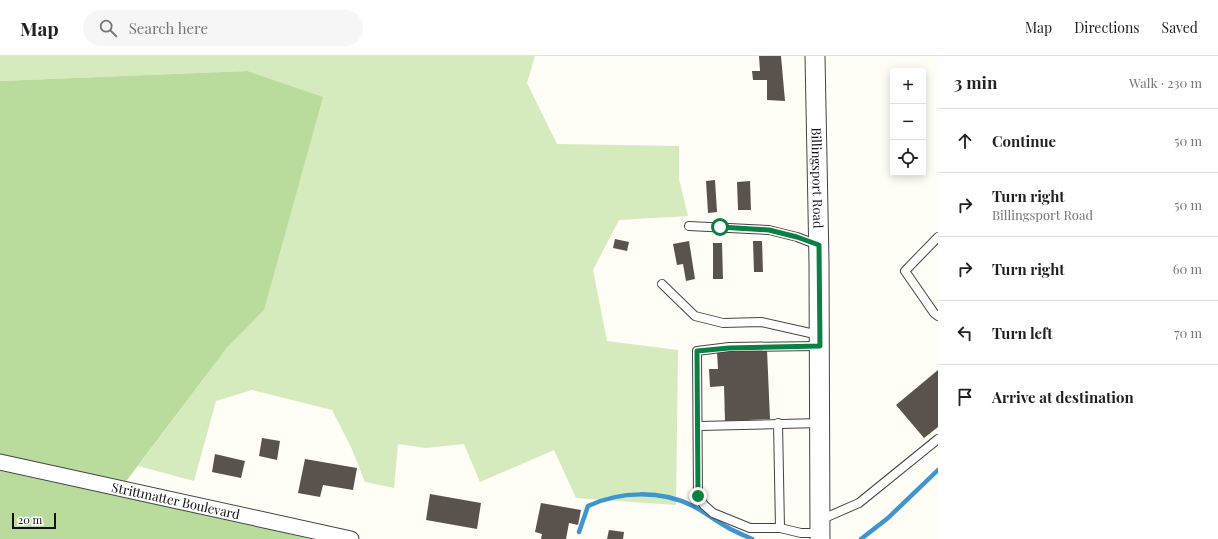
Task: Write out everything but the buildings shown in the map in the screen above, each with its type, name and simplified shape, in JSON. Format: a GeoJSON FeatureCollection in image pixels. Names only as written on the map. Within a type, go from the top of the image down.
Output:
{"type":"FeatureCollection","features":[{"type":"Feature","properties":{"kind":"street","name":"Billingsport Road"},"geometry":{"type":"LineString","coordinates":[[815,56],[819,245],[820,531]]}},
{"type":"Feature","properties":{"kind":"street","name":"Strittmatter Boulevard"},"geometry":{"type":"LineString","coordinates":[[0,462],[351,539]]}},
{"type":"Feature","properties":{"kind":"lane"},"geometry":{"type":"LineString","coordinates":[[689,226],[769,230],[797,237],[819,245]]}},
{"type":"Feature","properties":{"kind":"lane"},"geometry":{"type":"LineString","coordinates":[[938,237],[905,271],[934,313],[938,316]]}},
{"type":"Feature","properties":{"kind":"lane"},"geometry":{"type":"LineString","coordinates":[[662,284],[695,316],[723,323],[761,322],[820,341]]}},
{"type":"Feature","properties":{"kind":"lane"},"geometry":{"type":"LineString","coordinates":[[820,341],[697,351],[699,426],[698,496],[704,506],[713,514],[750,528],[780,528],[801,533],[820,531],[859,503],[938,439]]}},
{"type":"Feature","properties":{"kind":"lane"},"geometry":{"type":"LineString","coordinates":[[699,426],[820,422]]}},
{"type":"Feature","properties":{"kind":"lane"},"geometry":{"type":"LineString","coordinates":[[778,423],[780,528]]}},
{"type":"Feature","properties":{"kind":"green space"},"geometry":{"type":"Polygon","coordinates":[[[0,56],[535,56],[527,83],[557,144],[679,146],[679,179],[688,216],[619,220],[593,270],[607,341],[678,350],[676,505],[576,498],[554,450],[480,482],[464,444],[426,448],[398,444],[394,488],[365,482],[351,447],[332,410],[252,390],[216,401],[194,481],[138,466],[226,349],[264,310],[247,71],[0,81],[0,56]]]}},
{"type":"Feature","properties":{"kind":"green space"},"geometry":{"type":"Polygon","coordinates":[[[247,71],[323,97],[264,310],[226,349],[118,492],[310,539],[0,539],[0,81],[247,71]]]}},
{"type":"Feature","properties":{"kind":"waterway"},"geometry":{"type":"LineString","coordinates":[[861,539],[888,518],[938,470]]}},
{"type":"Feature","properties":{"kind":"waterway"},"geometry":{"type":"LineString","coordinates":[[579,532],[588,506],[613,497],[640,494],[668,497],[681,501],[697,508],[730,529],[752,539]]}},
{"type":"Feature","properties":{"kind":"route"},"geometry":{"type":"LineString","coordinates":[[698,496],[699,426],[697,351],[729,348],[820,346],[819,245],[797,237],[769,230],[720,227]]}}]}
